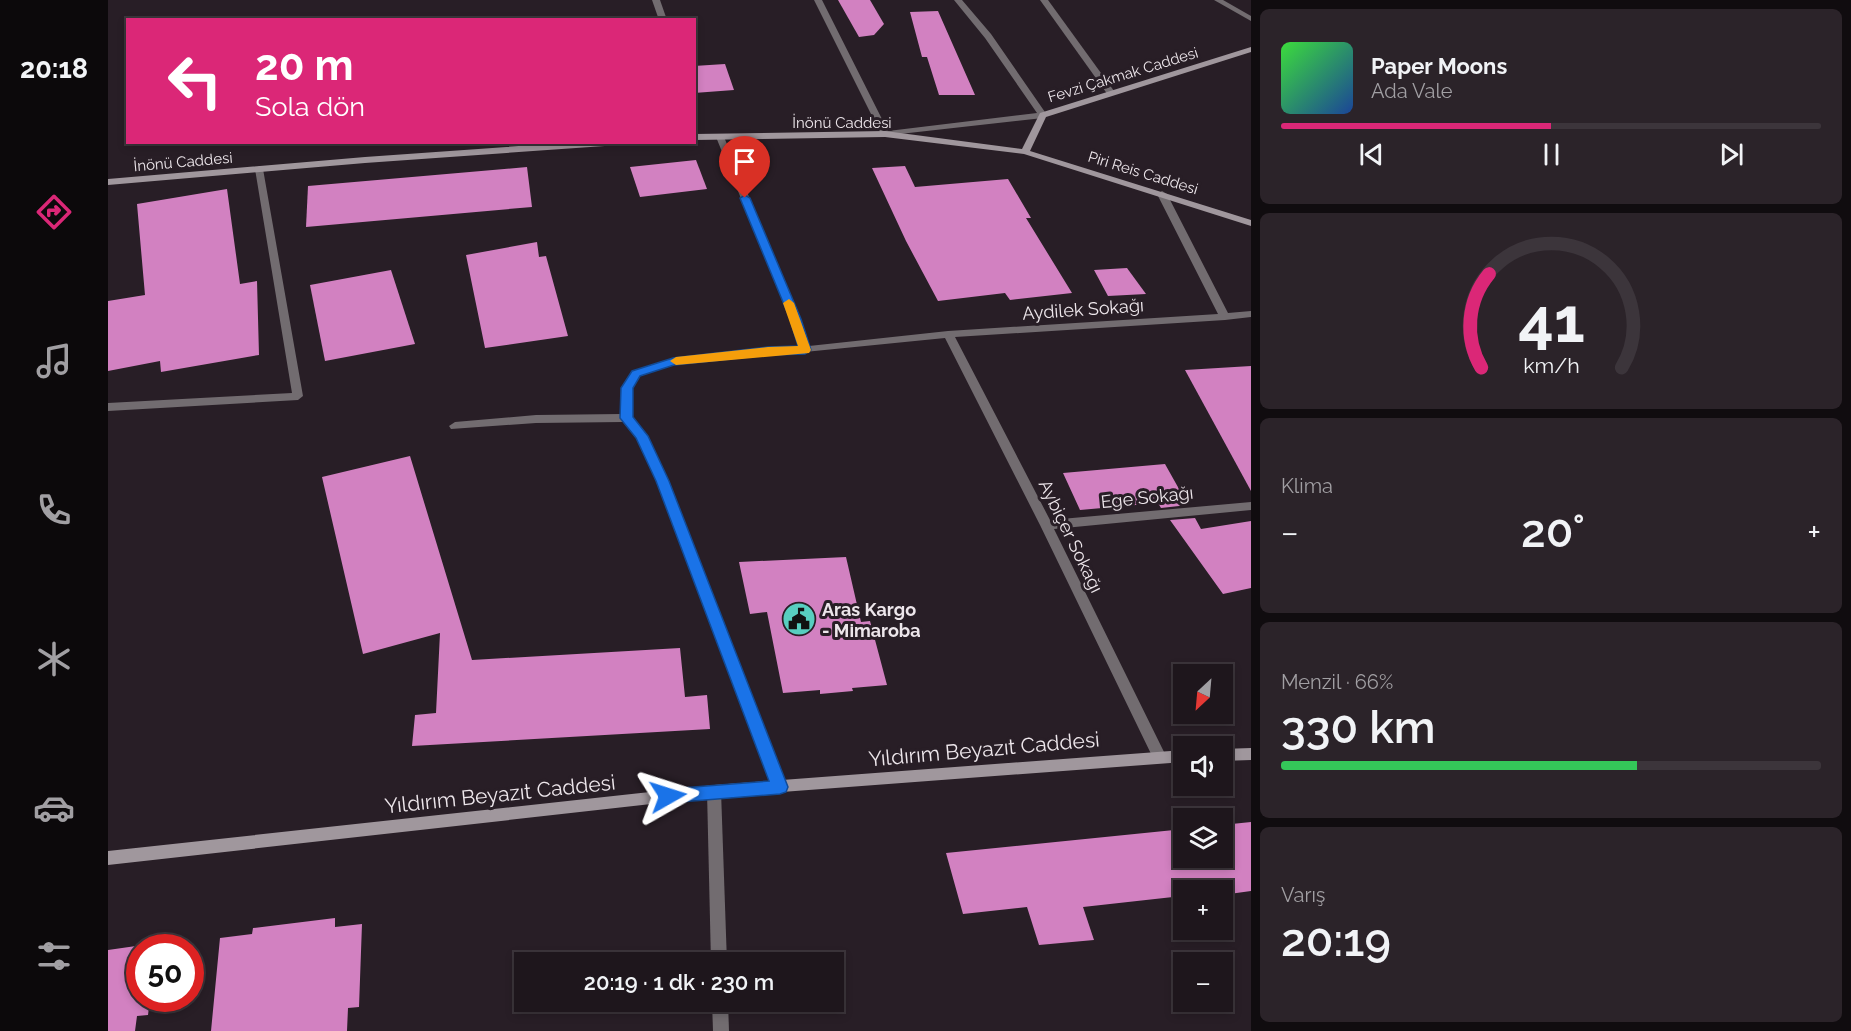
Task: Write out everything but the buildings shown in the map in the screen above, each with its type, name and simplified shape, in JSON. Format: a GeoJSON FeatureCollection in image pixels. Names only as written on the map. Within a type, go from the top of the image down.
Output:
{"type":"FeatureCollection","features":[{"type":"Feature","properties":{"kind":"main road","name":"Fevzi Çakmak Caddesi"},"geometry":{"type":"LineString","coordinates":[[1025,152],[1043,115],[1251,49]]}},
{"type":"Feature","properties":{"kind":"main road","name":"İnönü Caddesi"},"geometry":{"type":"LineString","coordinates":[[696,138],[885,134],[1025,152]]}},
{"type":"Feature","properties":{"kind":"main road","name":"İnönü Caddesi"},"geometry":{"type":"LineString","coordinates":[[108,182],[592,144]]}},
{"type":"Feature","properties":{"kind":"main road","name":"Piri Reis Caddesi"},"geometry":{"type":"LineString","coordinates":[[1025,152],[1251,223]]}},
{"type":"Feature","properties":{"kind":"main road"},"geometry":{"type":"LineString","coordinates":[[1233,755],[1251,754]]}},
{"type":"Feature","properties":{"kind":"main road","name":"Yıldırım Beyazıt Caddesi"},"geometry":{"type":"LineString","coordinates":[[108,858],[714,791],[1173,756]]}},
{"type":"Feature","properties":{"kind":"street"},"geometry":{"type":"LineString","coordinates":[[656,0],[662,18]]}},
{"type":"Feature","properties":{"kind":"street"},"geometry":{"type":"LineString","coordinates":[[818,0],[885,134],[1043,115],[988,36],[958,0]]}},
{"type":"Feature","properties":{"kind":"street"},"geometry":{"type":"LineString","coordinates":[[1044,0],[1111,93]]}},
{"type":"Feature","properties":{"kind":"street"},"geometry":{"type":"LineString","coordinates":[[1218,0],[1251,19]]}},
{"type":"Feature","properties":{"kind":"street"},"geometry":{"type":"LineString","coordinates":[[720,137],[795,319],[805,350]]}},
{"type":"Feature","properties":{"kind":"street"},"geometry":{"type":"LineString","coordinates":[[108,407],[298,396],[259,169]]}},
{"type":"Feature","properties":{"kind":"street"},"geometry":{"type":"LineString","coordinates":[[1162,194],[1225,317]]}},
{"type":"Feature","properties":{"kind":"street","name":"Aydilek Sokağı"},"geometry":{"type":"LineString","coordinates":[[627,418],[627,388],[636,373],[673,362],[948,334],[1251,315]]}},
{"type":"Feature","properties":{"kind":"street","name":"Aybiçer Sokağı"},"geometry":{"type":"LineString","coordinates":[[948,334],[1046,525],[1159,756]]}},
{"type":"Feature","properties":{"kind":"street"},"geometry":{"type":"LineString","coordinates":[[455,426],[536,419],[627,418],[641,436],[663,481],[780,787]]}},
{"type":"Feature","properties":{"kind":"street","name":"Ege Sokağı"},"geometry":{"type":"LineString","coordinates":[[1046,525],[1251,506]]}},
{"type":"Feature","properties":{"kind":"street"},"geometry":{"type":"LineString","coordinates":[[714,791],[719,952]]}},
{"type":"Feature","properties":{"kind":"street"},"geometry":{"type":"LineString","coordinates":[[720,1012],[721,1031]]}},
{"type":"Feature","properties":{"kind":"slow traffic"},"geometry":{"type":"LineString","coordinates":[[676,361],[768,351],[805,350],[789,303]]}},
{"type":"Feature","properties":{"kind":"place","name":"Aras Kargo - Mimaroba"},"geometry":{"type":"Point","coordinates":[799,619]}},
{"type":"Feature","properties":{"kind":"route"},"geometry":{"type":"LineString","coordinates":[[668,796],[780,787],[706,599],[663,481],[641,436],[627,418],[627,388],[636,373],[673,362],[768,351],[805,350],[795,319],[745,198]]}}]}
